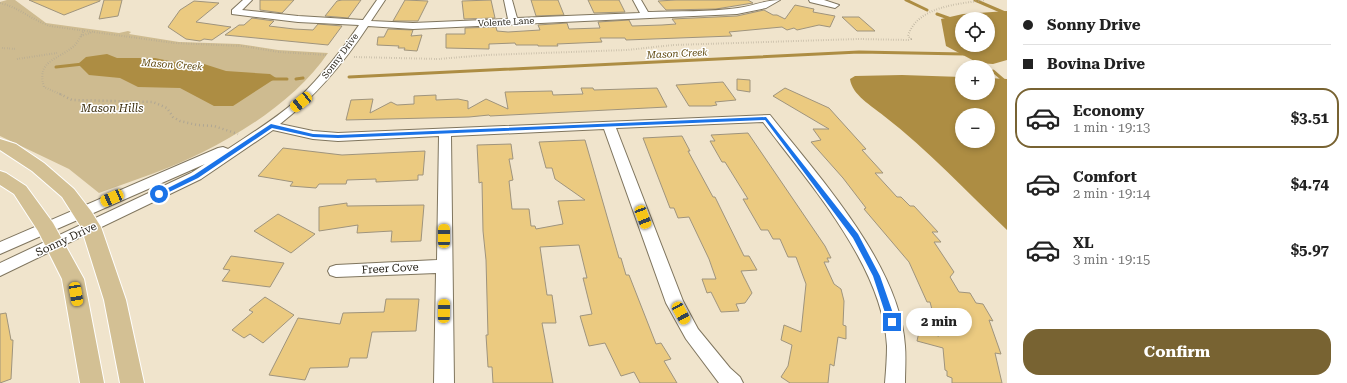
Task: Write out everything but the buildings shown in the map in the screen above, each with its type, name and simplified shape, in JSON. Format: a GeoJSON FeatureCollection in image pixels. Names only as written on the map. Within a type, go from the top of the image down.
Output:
{"type":"FeatureCollection","features":[{"type":"Feature","properties":{"kind":"main road"},"geometry":{"type":"LineString","coordinates":[[0,144],[10,148],[38,167],[68,193],[87,219],[115,300],[132,383]]}},
{"type":"Feature","properties":{"kind":"main road"},"geometry":{"type":"LineString","coordinates":[[0,177],[20,190],[51,236],[74,279],[92,383]]}},
{"type":"Feature","properties":{"kind":"street","name":"Volente Lane"},"geometry":{"type":"LineString","coordinates":[[248,0],[235,12],[298,19],[412,26],[737,11],[764,6],[776,0]]}},
{"type":"Feature","properties":{"kind":"street","name":"Sonny Drive"},"geometry":{"type":"LineString","coordinates":[[0,270],[51,236],[87,219],[196,176],[271,126],[301,102],[320,82],[342,57],[382,0]]}},
{"type":"Feature","properties":{"kind":"street"},"geometry":{"type":"LineString","coordinates":[[508,0],[513,22]]}},
{"type":"Feature","properties":{"kind":"street"},"geometry":{"type":"LineString","coordinates":[[637,0],[646,16]]}},
{"type":"Feature","properties":{"kind":"street"},"geometry":{"type":"LineString","coordinates":[[813,0],[834,5]]}},
{"type":"Feature","properties":{"kind":"street"},"geometry":{"type":"LineString","coordinates":[[271,126],[313,135],[338,137],[766,118],[855,236],[877,276],[892,322],[897,368],[895,383]]}},
{"type":"Feature","properties":{"kind":"street"},"geometry":{"type":"LineString","coordinates":[[609,125],[675,303],[692,334],[723,374],[733,383]]}},
{"type":"Feature","properties":{"kind":"street"},"geometry":{"type":"LineString","coordinates":[[444,383],[445,132]]}},
{"type":"Feature","properties":{"kind":"street","name":"Sonny Drive"},"geometry":{"type":"LineString","coordinates":[[0,248],[51,236]]}},
{"type":"Feature","properties":{"kind":"street","name":"Freer Cove"},"geometry":{"type":"LineString","coordinates":[[336,271],[444,266]]}},
{"type":"Feature","properties":{"kind":"path"},"geometry":{"type":"LineString","coordinates":[[354,57],[438,59],[486,55],[626,50],[674,45],[858,38],[909,40],[911,39],[908,36],[909,29],[920,17],[941,9],[985,0]]}},
{"type":"Feature","properties":{"kind":"path"},"geometry":{"type":"LineString","coordinates":[[0,3],[8,5],[44,24],[174,42],[242,46],[279,52],[329,56]]}},
{"type":"Feature","properties":{"kind":"path"},"geometry":{"type":"LineString","coordinates":[[84,30],[72,47],[47,62],[41,77],[44,87],[68,98],[82,101],[153,102],[167,108],[173,117],[180,121],[197,125],[214,126],[239,134]]}},
{"type":"Feature","properties":{"kind":"path"},"geometry":{"type":"LineString","coordinates":[[81,36],[94,32]]}},
{"type":"Feature","properties":{"kind":"path"},"geometry":{"type":"LineString","coordinates":[[2,48],[17,49]]}},
{"type":"Feature","properties":{"kind":"path"},"geometry":{"type":"LineString","coordinates":[[17,59],[60,53]]}},
{"type":"Feature","properties":{"kind":"green space","name":"Mason Hills"},"geometry":{"type":"Polygon","coordinates":[[[15,0],[46,23],[119,33],[128,31],[131,32],[129,34],[179,42],[239,44],[278,50],[328,53],[303,83],[288,97],[272,110],[238,133],[178,164],[99,193],[69,169],[0,136],[0,2],[15,0]]]}},
{"type":"Feature","properties":{"kind":"water"},"geometry":{"type":"Polygon","coordinates":[[[1007,11],[1007,60],[995,63],[995,60],[972,60],[957,52],[995,52],[995,12],[992,12],[1007,11]]]}},
{"type":"Feature","properties":{"kind":"water"},"geometry":{"type":"Polygon","coordinates":[[[955,16],[955,51],[946,46],[941,19],[955,16]]]}},
{"type":"Feature","properties":{"kind":"water"},"geometry":{"type":"Polygon","coordinates":[[[107,54],[117,58],[155,58],[174,62],[204,64],[226,71],[270,74],[276,78],[233,106],[214,106],[180,88],[138,87],[120,78],[89,75],[78,64],[86,57],[107,54]]]}},
{"type":"Feature","properties":{"kind":"water"},"geometry":{"type":"Polygon","coordinates":[[[902,75],[955,77],[955,100],[995,100],[995,78],[1007,79],[1007,230],[916,143],[858,95],[854,90],[850,79],[855,76],[902,75]]]}},
{"type":"Feature","properties":{"kind":"waterway"},"geometry":{"type":"LineString","coordinates":[[906,0],[927,10]]}},
{"type":"Feature","properties":{"kind":"waterway"},"geometry":{"type":"LineString","coordinates":[[975,0],[1005,13]]}},
{"type":"Feature","properties":{"kind":"waterway"},"geometry":{"type":"LineString","coordinates":[[937,14],[951,19]]}},
{"type":"Feature","properties":{"kind":"waterway","name":"Mason Creek"},"geometry":{"type":"LineString","coordinates":[[349,77],[859,52],[964,54]]}},
{"type":"Feature","properties":{"kind":"waterway","name":"Mason Creek"},"geometry":{"type":"LineString","coordinates":[[56,67],[83,64]]}},
{"type":"Feature","properties":{"kind":"waterway"},"geometry":{"type":"LineString","coordinates":[[995,73],[1007,83]]}},
{"type":"Feature","properties":{"kind":"waterway","name":"Mason Creek"},"geometry":{"type":"LineString","coordinates":[[296,79],[303,78]]}},
{"type":"Feature","properties":{"kind":"waterway","name":"Mason Creek"},"geometry":{"type":"LineString","coordinates":[[271,79],[287,79]]}},
{"type":"Feature","properties":{"kind":"route"},"geometry":{"type":"LineString","coordinates":[[159,194],[196,176],[271,126],[313,135],[338,137],[766,118],[855,236],[877,276],[892,322]]}}]}
